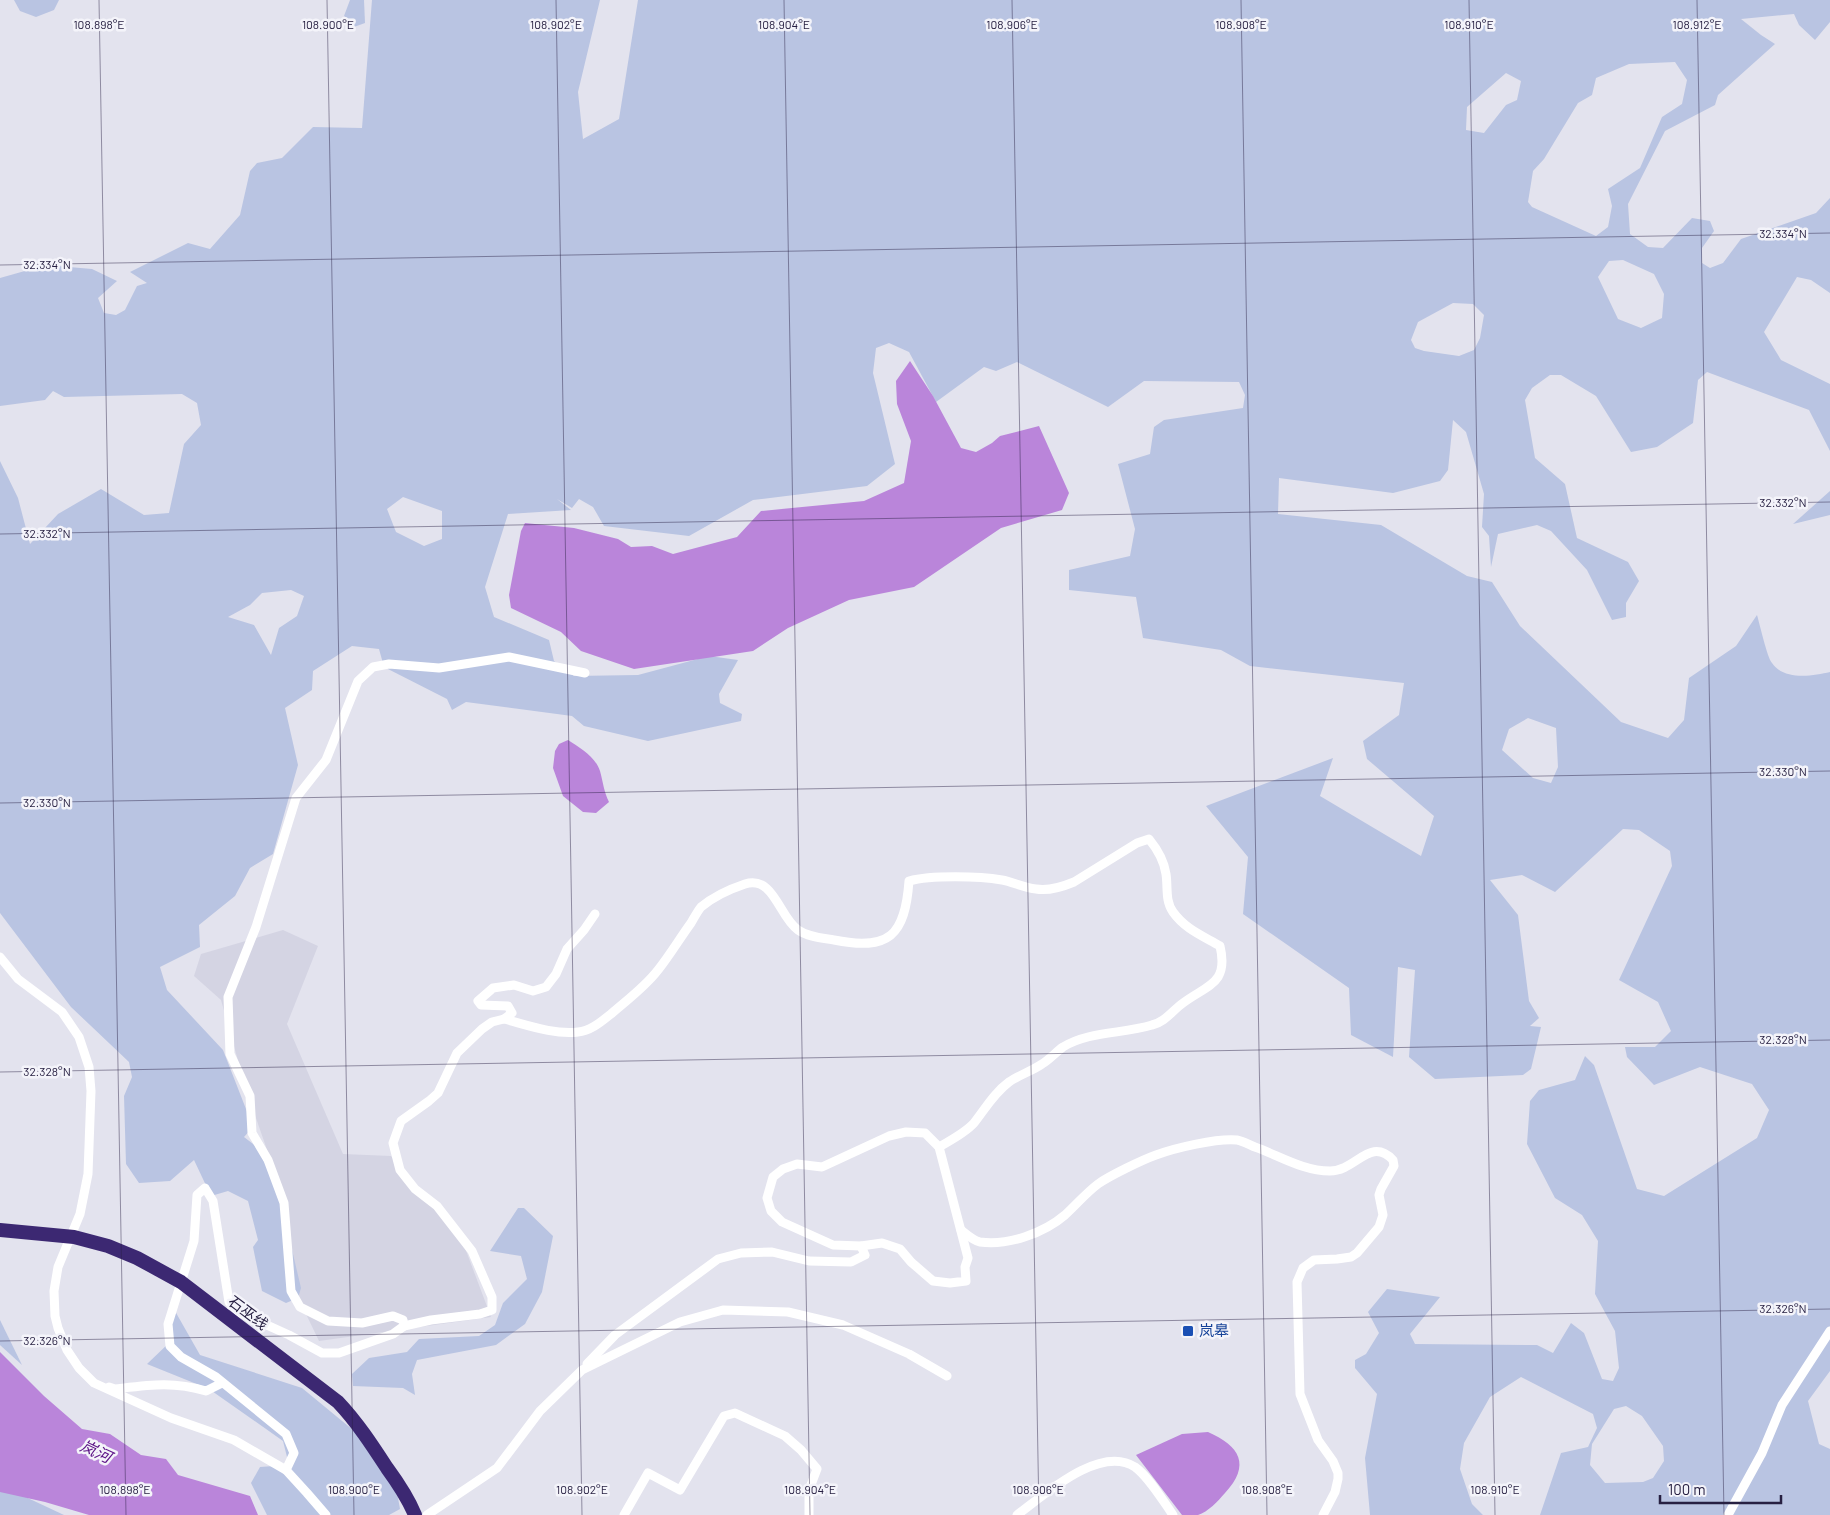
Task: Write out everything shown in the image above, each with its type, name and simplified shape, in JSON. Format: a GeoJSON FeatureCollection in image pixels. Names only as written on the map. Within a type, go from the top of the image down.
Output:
{"type":"FeatureCollection","features":[{"type":"Feature","properties":{"kind":"highway","name":"石巫线"},"geometry":{"type":"LineString","coordinates":[[0,1230],[57,1234],[91,1241],[123,1251],[181,1282],[338,1402],[368,1439],[408,1499],[415,1515]]}},
{"type":"Feature","properties":{"kind":"street"},"geometry":{"type":"LineString","coordinates":[[404,1326],[403,1320],[393,1316],[362,1323],[328,1321],[300,1307],[291,1291],[284,1203],[268,1160],[252,1133],[250,1096],[230,1054],[228,997],[256,927],[296,798],[326,760],[358,682],[373,667],[389,664],[440,668],[509,657],[585,672]]}},
{"type":"Feature","properties":{"kind":"street"},"geometry":{"type":"LineString","coordinates":[[504,1019],[563,1032],[580,1032],[597,1025],[636,992],[658,970],[701,908],[723,893],[747,884],[759,883],[770,891],[788,922],[809,936],[848,943],[874,943],[887,938],[896,931],[907,906],[909,882],[921,878],[977,878],[1001,880],[1036,890],[1062,887],[1074,882],[1137,843],[1149,840],[1158,850],[1163,861],[1168,900],[1172,911],[1188,928],[1220,946],[1223,958],[1221,971],[1214,982],[1205,990],[1183,1003],[1164,1020],[1153,1025],[1101,1035],[1075,1042],[1063,1048],[1042,1064],[1008,1083],[989,1101],[964,1132],[940,1147]]}},
{"type":"Feature","properties":{"kind":"street"},"geometry":{"type":"LineString","coordinates":[[286,1470],[294,1454],[286,1434],[216,1377],[181,1357],[170,1346],[168,1324],[194,1241],[196,1195],[205,1188],[213,1201],[229,1302],[240,1313],[289,1335],[322,1353],[339,1352],[392,1334],[404,1326],[431,1320],[480,1314],[492,1310],[492,1297],[472,1251],[437,1206],[414,1189],[400,1170],[393,1143],[401,1121],[438,1093],[457,1053],[482,1029],[492,1022],[504,1019],[512,1013],[508,1006],[481,1005],[478,1000],[493,988],[514,985],[533,991],[546,987],[556,974],[567,949],[595,914]]}},
{"type":"Feature","properties":{"kind":"street"},"geometry":{"type":"LineString","coordinates":[[0,957],[18,979],[62,1012],[74,1028],[89,1067],[91,1091],[88,1174],[80,1214],[58,1267],[54,1291],[55,1316],[67,1350],[79,1368],[94,1383],[171,1418],[234,1440],[286,1470],[326,1515]]}},
{"type":"Feature","properties":{"kind":"street"},"geometry":{"type":"LineString","coordinates":[[906,1132],[925,1133],[940,1147],[968,1258],[965,1266],[966,1280],[950,1284],[933,1281],[911,1262],[900,1249],[882,1243],[861,1246],[833,1245],[782,1222],[771,1210],[767,1198],[773,1177],[783,1169],[797,1164],[822,1167],[889,1136],[906,1132]]}},
{"type":"Feature","properties":{"kind":"street"},"geometry":{"type":"LineString","coordinates":[[961,1230],[978,1242],[998,1242],[1024,1237],[1047,1227],[1064,1216],[1099,1183],[1155,1155],[1189,1146],[1238,1140],[1300,1166],[1327,1171],[1348,1167],[1371,1151],[1377,1150],[1389,1155],[1394,1160],[1394,1166],[1380,1189],[1379,1195],[1383,1215],[1379,1227],[1356,1253],[1350,1257],[1314,1260],[1303,1268],[1297,1282],[1300,1394],[1318,1440],[1333,1461],[1338,1473],[1335,1492],[1323,1515]]}},
{"type":"Feature","properties":{"kind":"street"},"geometry":{"type":"LineString","coordinates":[[427,1515],[497,1468],[540,1411],[615,1335],[718,1259],[741,1253],[772,1252],[809,1261],[851,1262],[865,1255],[861,1246]]}},
{"type":"Feature","properties":{"kind":"street"},"geometry":{"type":"LineString","coordinates":[[582,1370],[680,1322],[724,1310],[788,1312],[843,1325],[909,1354],[947,1376]]}},
{"type":"Feature","properties":{"kind":"street"},"geometry":{"type":"LineString","coordinates":[[1728,1515],[1762,1453],[1782,1405],[1830,1332]]}},
{"type":"Feature","properties":{"kind":"street"},"geometry":{"type":"LineString","coordinates":[[61,1351],[90,1379],[115,1389],[164,1384],[188,1385],[206,1391],[222,1383]]}},
{"type":"Feature","properties":{"kind":"street"},"geometry":{"type":"LineString","coordinates":[[624,1515],[648,1473],[680,1490],[724,1416],[734,1413],[785,1436],[801,1450],[817,1469],[809,1490],[809,1515]]}},
{"type":"Feature","properties":{"kind":"street"},"geometry":{"type":"LineString","coordinates":[[1017,1515],[1067,1479],[1100,1462],[1111,1460],[1122,1461],[1139,1470],[1173,1515]]}},
{"type":"Feature","properties":{"kind":"shaded area"},"geometry":{"type":"Polygon","coordinates":[[[14,0],[59,0],[54,10],[36,17],[20,11],[14,0]]]}},
{"type":"Feature","properties":{"kind":"shaded area"},"geometry":{"type":"Polygon","coordinates":[[[350,0],[364,0],[365,23],[354,27],[344,16],[350,0]]]}},
{"type":"Feature","properties":{"kind":"shaded area"},"geometry":{"type":"Polygon","coordinates":[[[372,0],[600,0],[578,92],[583,139],[619,119],[638,0],[1830,0],[1830,22],[1815,40],[1799,25],[1794,14],[1741,19],[1775,44],[1718,95],[1715,105],[1665,131],[1628,204],[1630,234],[1648,247],[1663,248],[1692,218],[1710,221],[1714,231],[1702,248],[1702,263],[1710,268],[1723,263],[1741,239],[1816,213],[1830,198],[1830,293],[1811,280],[1797,277],[1764,332],[1781,360],[1830,384],[1830,451],[1809,410],[1707,372],[1698,380],[1693,423],[1657,447],[1631,452],[1596,396],[1561,375],[1550,375],[1532,388],[1525,400],[1535,458],[1565,484],[1577,538],[1628,562],[1639,581],[1626,603],[1626,617],[1612,620],[1587,570],[1551,531],[1537,525],[1498,534],[1491,567],[1489,536],[1482,527],[1484,494],[1466,432],[1453,420],[1448,470],[1440,481],[1393,493],[1279,478],[1278,514],[1381,525],[1467,576],[1492,582],[1520,626],[1621,722],[1668,738],[1684,720],[1689,678],[1736,646],[1757,615],[1768,654],[1777,669],[1784,673],[1799,676],[1830,672],[1830,1371],[1808,1401],[1819,1444],[1830,1449],[1830,1515],[1540,1515],[1561,1453],[1588,1447],[1597,1428],[1593,1414],[1521,1377],[1490,1397],[1464,1443],[1460,1469],[1472,1504],[1483,1515],[1370,1515],[1365,1458],[1377,1394],[1355,1368],[1355,1360],[1366,1354],[1379,1333],[1368,1312],[1387,1289],[1440,1297],[1410,1334],[1415,1344],[1537,1345],[1553,1353],[1571,1323],[1584,1333],[1602,1379],[1613,1381],[1619,1368],[1615,1331],[1595,1294],[1598,1241],[1582,1215],[1555,1198],[1527,1144],[1530,1101],[1539,1090],[1575,1080],[1585,1056],[1594,1065],[1637,1189],[1664,1196],[1757,1138],[1769,1110],[1752,1084],[1700,1067],[1654,1085],[1627,1057],[1625,1047],[1655,1047],[1671,1031],[1658,1002],[1619,980],[1672,866],[1670,851],[1639,830],[1623,829],[1555,892],[1522,875],[1490,880],[1518,915],[1529,1001],[1539,1018],[1530,1026],[1541,1027],[1531,1069],[1523,1075],[1435,1079],[1409,1057],[1415,970],[1398,967],[1393,1057],[1351,1035],[1349,988],[1243,914],[1248,857],[1206,806],[1333,758],[1320,796],[1421,856],[1434,816],[1367,759],[1363,741],[1399,715],[1404,683],[1250,666],[1221,650],[1143,638],[1136,597],[1069,590],[1069,570],[1130,556],[1135,529],[1118,464],[1150,454],[1154,427],[1164,420],[1243,408],[1245,395],[1239,382],[1144,381],[1108,407],[1017,362],[996,371],[984,367],[936,402],[909,352],[889,343],[876,348],[873,373],[895,464],[867,486],[753,500],[689,536],[604,526],[593,507],[579,499],[572,508],[557,499],[571,510],[508,514],[485,587],[494,617],[549,640],[554,661],[574,676],[638,675],[709,656],[738,660],[719,694],[720,703],[742,714],[741,721],[648,741],[584,726],[572,716],[466,702],[452,710],[447,699],[384,667],[379,649],[352,646],[313,671],[312,690],[285,708],[298,765],[273,854],[250,868],[235,896],[199,925],[200,947],[160,967],[167,990],[223,1050],[253,1127],[244,1137],[257,1147],[278,1190],[301,1288],[298,1298],[286,1303],[262,1291],[253,1247],[258,1240],[248,1201],[228,1191],[211,1196],[194,1160],[170,1181],[139,1183],[126,1164],[124,1096],[132,1077],[129,1062],[71,1007],[0,913],[0,461],[18,498],[30,544],[58,514],[101,489],[144,515],[169,513],[184,444],[201,425],[197,403],[182,394],[64,397],[53,391],[45,400],[0,406],[0,278],[46,265],[92,269],[117,281],[98,298],[104,313],[116,315],[125,310],[137,286],[147,283],[130,272],[188,243],[210,249],[240,215],[250,171],[257,163],[282,158],[313,127],[362,128],[372,0]],[[1675,62],[1629,64],[1596,78],[1592,95],[1578,103],[1544,159],[1533,171],[1528,202],[1532,207],[1596,236],[1608,227],[1612,206],[1608,189],[1640,168],[1662,117],[1682,104],[1687,80],[1675,62]],[[1506,73],[1467,107],[1466,130],[1484,133],[1506,105],[1517,100],[1521,81],[1506,73]],[[1623,260],[1609,261],[1598,277],[1618,319],[1641,328],[1662,318],[1664,294],[1654,274],[1623,260]],[[1453,303],[1418,322],[1411,340],[1415,348],[1424,351],[1459,356],[1474,350],[1480,338],[1484,315],[1473,304],[1453,303]],[[403,497],[387,509],[396,532],[424,546],[442,539],[442,511],[403,497]],[[291,590],[262,593],[250,605],[228,617],[254,625],[271,655],[279,628],[297,616],[304,596],[291,590]],[[1528,718],[1509,729],[1502,750],[1533,778],[1551,783],[1558,767],[1556,728],[1528,718]],[[1626,1406],[1614,1409],[1592,1444],[1590,1465],[1605,1483],[1643,1482],[1653,1478],[1664,1461],[1663,1446],[1642,1416],[1626,1406]]]}},
{"type":"Feature","properties":{"kind":"shaded area"},"geometry":{"type":"Polygon","coordinates":[[[1830,491],[1830,515],[1793,524],[1830,491]]]}},
{"type":"Feature","properties":{"kind":"shaded area"},"geometry":{"type":"Polygon","coordinates":[[[283,930],[318,946],[287,1024],[343,1154],[391,1156],[459,1232],[491,1317],[319,1341],[292,1285],[283,1196],[246,1089],[221,1000],[194,976],[201,954],[283,930]]]}},
{"type":"Feature","properties":{"kind":"shaded area"},"geometry":{"type":"Polygon","coordinates":[[[518,1208],[524,1208],[553,1236],[542,1292],[525,1324],[496,1345],[417,1360],[412,1374],[415,1395],[403,1388],[353,1386],[352,1374],[369,1358],[407,1352],[419,1339],[479,1336],[495,1325],[503,1303],[527,1279],[521,1256],[490,1251],[518,1208]]]}},
{"type":"Feature","properties":{"kind":"shaded area"},"geometry":{"type":"Polygon","coordinates":[[[171,1304],[200,1355],[302,1388],[353,1430],[395,1481],[400,1509],[389,1515],[267,1515],[251,1483],[260,1467],[289,1465],[283,1441],[209,1389],[147,1364],[170,1342],[171,1304]]]}},
{"type":"Feature","properties":{"kind":"shaded area"},"geometry":{"type":"Polygon","coordinates":[[[0,1320],[22,1365],[0,1345],[0,1320]]]}},
{"type":"Feature","properties":{"kind":"shaded area"},"geometry":{"type":"Polygon","coordinates":[[[0,1485],[64,1515],[0,1515],[0,1485]]]}},
{"type":"Feature","properties":{"kind":"water"},"geometry":{"type":"Polygon","coordinates":[[[910,361],[933,396],[961,448],[976,452],[1000,436],[1039,426],[1069,493],[1062,510],[1001,528],[914,587],[849,600],[788,628],[753,651],[634,669],[581,651],[561,632],[511,608],[509,595],[521,531],[525,523],[574,528],[618,539],[631,547],[652,546],[673,554],[737,537],[761,511],[864,501],[904,483],[911,441],[897,404],[896,381],[910,361]]]}},
{"type":"Feature","properties":{"kind":"water"},"geometry":{"type":"Polygon","coordinates":[[[568,740],[591,757],[600,771],[609,802],[596,813],[583,812],[563,796],[553,768],[555,751],[559,744],[568,740]]]}},
{"type":"Feature","properties":{"kind":"water","name":"岚河"},"geometry":{"type":"Polygon","coordinates":[[[0,1352],[44,1396],[82,1429],[110,1434],[141,1455],[166,1459],[178,1475],[250,1496],[258,1515],[89,1515],[45,1502],[0,1492],[0,1352]]]}},
{"type":"Feature","properties":{"kind":"water"},"geometry":{"type":"Polygon","coordinates":[[[1208,1432],[1228,1443],[1234,1450],[1238,1457],[1238,1474],[1225,1493],[1209,1509],[1198,1515],[1182,1515],[1136,1455],[1182,1434],[1208,1432]]]}},
{"type":"Feature","properties":{"kind":"place","name":"岚皋"},"geometry":{"type":"Point","coordinates":[1188,1331]}}]}
